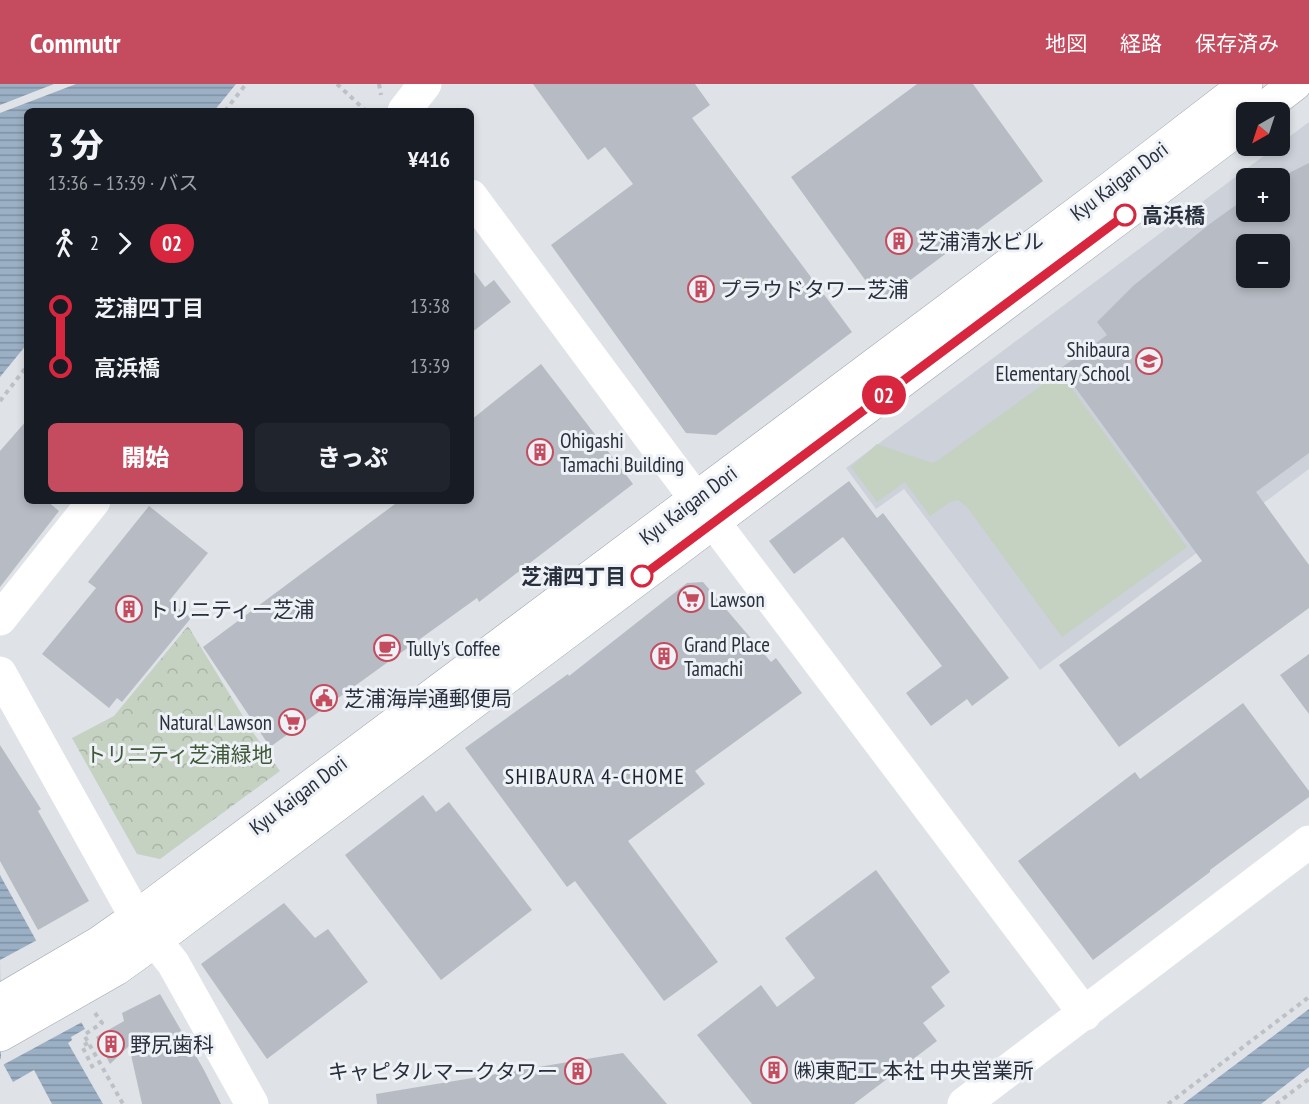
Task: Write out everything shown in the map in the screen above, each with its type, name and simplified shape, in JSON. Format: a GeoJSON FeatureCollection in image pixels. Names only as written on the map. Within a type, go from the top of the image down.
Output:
{"type":"FeatureCollection","features":[{"type":"Feature","properties":{"kind":"main road","name":"Kyu Kaigan Dori"},"geometry":{"type":"LineString","coordinates":[[705,510],[1116,184],[1246,84]]}},
{"type":"Feature","properties":{"kind":"main road"},"geometry":{"type":"LineString","coordinates":[[1272,102],[1294,84]]}},
{"type":"Feature","properties":{"kind":"main road","name":"Kyu Kaigan Dori"},"geometry":{"type":"LineString","coordinates":[[80,987],[116,969],[145,929],[705,510],[1236,130]]}},
{"type":"Feature","properties":{"kind":"main road"},"geometry":{"type":"LineString","coordinates":[[474,200],[1085,1014]]}},
{"type":"Feature","properties":{"kind":"main road"},"geometry":{"type":"LineString","coordinates":[[0,619],[92,504]]}},
{"type":"Feature","properties":{"kind":"main road"},"geometry":{"type":"LineString","coordinates":[[0,673],[145,929],[173,963],[252,1104]]}},
{"type":"Feature","properties":{"kind":"main road"},"geometry":{"type":"LineString","coordinates":[[964,1104],[1309,842]]}},
{"type":"Feature","properties":{"kind":"main road"},"geometry":{"type":"LineString","coordinates":[[0,1001],[80,987]]}},
{"type":"Feature","properties":{"kind":"main road"},"geometry":{"type":"LineString","coordinates":[[0,1035],[80,987]]}},
{"type":"Feature","properties":{"kind":"path"},"geometry":{"type":"LineString","coordinates":[[227,108],[246,84]]}},
{"type":"Feature","properties":{"kind":"path"},"geometry":{"type":"LineString","coordinates":[[337,84],[363,108]]}},
{"type":"Feature","properties":{"kind":"path"},"geometry":{"type":"LineString","coordinates":[[0,401],[24,370]]}},
{"type":"Feature","properties":{"kind":"path"},"geometry":{"type":"LineString","coordinates":[[80,987],[102,1023],[84,1035],[123,1104]]}},
{"type":"Feature","properties":{"kind":"path"},"geometry":{"type":"LineString","coordinates":[[1168,1104],[1309,997]]}},
{"type":"Feature","properties":{"kind":"path"},"geometry":{"type":"LineString","coordinates":[[88,1043],[82,1046],[93,1068]]}},
{"type":"Feature","properties":{"kind":"path"},"geometry":{"type":"LineString","coordinates":[[1276,1104],[1309,1079]]}},
{"type":"Feature","properties":{"kind":"shaded area","name":"Shibaura Elementary School"},"geometry":{"type":"Polygon","coordinates":[[[1309,122],[1309,469],[1040,670],[904,489],[876,509],[846,468],[1236,177],[1236,222],[1290,222],[1290,168],[1247,168],[1264,156],[1290,156],[1290,136],[1309,122]]]}},
{"type":"Feature","properties":{"kind":"green space"},"geometry":{"type":"Polygon","coordinates":[[[1060,372],[1187,547],[1062,637],[967,507],[958,500],[950,502],[930,516],[905,482],[877,502],[851,467],[877,444],[932,463],[937,461],[1060,372]]]}},
{"type":"Feature","properties":{"kind":"green space","name":"トリニティ芝浦緑地"},"geometry":{"type":"Polygon","coordinates":[[[188,626],[252,731],[280,771],[160,859],[137,854],[72,738],[114,716],[188,626]]]}},
{"type":"Feature","properties":{"kind":"water"},"geometry":{"type":"Polygon","coordinates":[[[0,84],[236,84],[216,108],[24,108],[24,348],[0,377],[0,84]]]}},
{"type":"Feature","properties":{"kind":"water"},"geometry":{"type":"Polygon","coordinates":[[[0,875],[85,1029],[71,1037],[72,1040],[68,1043],[103,1104],[52,1104],[34,1070],[13,1082],[0,1058],[0,875]]]}},
{"type":"Feature","properties":{"kind":"water"},"geometry":{"type":"Polygon","coordinates":[[[1309,1009],[1309,1067],[1261,1104],[1183,1104],[1309,1009]]]}},
{"type":"Feature","properties":{"kind":"pier"},"geometry":{"type":"Polygon","coordinates":[[[54,84],[76,84],[0,113],[0,105],[54,84]]]}},
{"type":"Feature","properties":{"kind":"pier"},"geometry":{"type":"Polygon","coordinates":[[[39,939],[84,1021],[1,1066],[0,960],[39,939]]]}},
{"type":"Feature","properties":{"kind":"building","name":"プラウドタワー芝浦"},"geometry":{"type":"Polygon","coordinates":[[[533,84],[695,84],[710,105],[692,118],[852,332],[716,435],[686,433],[551,245],[633,184],[605,147],[588,160],[533,84]]]}},
{"type":"Feature","properties":{"kind":"building","name":"芝浦清水ビル"},"geometry":{"type":"Polygon","coordinates":[[[917,84],[973,84],[1043,181],[881,302],[791,177],[917,84]]]}},
{"type":"Feature","properties":{"kind":"building"},"geometry":{"type":"Polygon","coordinates":[[[1309,163],[1309,453],[1256,492],[1309,565],[1309,608],[1119,747],[1059,665],[1202,561],[1061,368],[1107,335],[1097,322],[1133,286],[1236,205],[1236,222],[1290,222],[1290,172],[1309,163]]]}},
{"type":"Feature","properties":{"kind":"building"},"geometry":{"type":"Polygon","coordinates":[[[474,272],[485,287],[494,280],[511,302],[474,331],[474,272]]]}},
{"type":"Feature","properties":{"kind":"building"},"geometry":{"type":"Polygon","coordinates":[[[541,364],[633,484],[479,602],[477,598],[270,747],[203,647],[395,504],[474,504],[474,418],[541,364]]]}},
{"type":"Feature","properties":{"kind":"building"},"geometry":{"type":"Polygon","coordinates":[[[24,423],[24,504],[51,504],[59,511],[0,587],[0,451],[24,423]]]}},
{"type":"Feature","properties":{"kind":"building"},"geometry":{"type":"Polygon","coordinates":[[[849,481],[877,518],[883,513],[1009,678],[972,706],[967,699],[931,726],[906,693],[942,666],[843,537],[794,574],[769,541],[849,481]]]}},
{"type":"Feature","properties":{"kind":"building","name":"トリニティー芝浦"},"geometry":{"type":"Polygon","coordinates":[[[149,506],[208,553],[169,601],[191,618],[122,702],[117,698],[109,708],[42,654],[96,588],[88,582],[149,506]]]}},
{"type":"Feature","properties":{"kind":"building"},"geometry":{"type":"Polygon","coordinates":[[[703,582],[771,662],[776,658],[802,693],[695,771],[705,784],[628,841],[718,962],[664,1001],[575,881],[567,887],[465,748],[568,674],[569,676],[687,583],[703,582]]]}},
{"type":"Feature","properties":{"kind":"building"},"geometry":{"type":"Polygon","coordinates":[[[1309,654],[1309,714],[1280,675],[1309,654]]]}},
{"type":"Feature","properties":{"kind":"building"},"geometry":{"type":"Polygon","coordinates":[[[1243,703],[1309,791],[1309,797],[1093,960],[1018,861],[1135,772],[1140,779],[1243,703]]]}},
{"type":"Feature","properties":{"kind":"building"},"geometry":{"type":"Polygon","coordinates":[[[0,745],[41,809],[38,811],[89,901],[38,930],[0,861],[0,745]]]}},
{"type":"Feature","properties":{"kind":"building"},"geometry":{"type":"Polygon","coordinates":[[[423,795],[436,812],[449,802],[532,910],[441,980],[345,855],[423,795]]]}},
{"type":"Feature","properties":{"kind":"building"},"geometry":{"type":"Polygon","coordinates":[[[876,870],[950,972],[931,987],[945,1006],[923,1023],[937,1041],[854,1104],[752,1104],[697,1035],[761,985],[777,1007],[815,978],[785,938],[876,870]]]}},
{"type":"Feature","properties":{"kind":"building"},"geometry":{"type":"Polygon","coordinates":[[[284,903],[315,938],[328,929],[368,982],[267,1059],[201,964],[284,903]]]}},
{"type":"Feature","properties":{"kind":"building"},"geometry":{"type":"Polygon","coordinates":[[[160,994],[221,1104],[142,1104],[129,1046],[110,1064],[96,1037],[124,1021],[122,1013],[160,994]]]}},
{"type":"Feature","properties":{"kind":"building","name":"キャピタルマークタワー"},"geometry":{"type":"Polygon","coordinates":[[[623,1053],[667,1104],[377,1104],[376,1094],[623,1053]]]}},
{"type":"Feature","properties":{"kind":"bus line","name":"02"},"geometry":{"type":"LineString","coordinates":[[642,576],[1125,215]]}},
{"type":"Feature","properties":{"kind":"place","name":"高浜橋"},"geometry":{"type":"Point","coordinates":[1125,215]}},
{"type":"Feature","properties":{"kind":"place","name":"芝浦清水ビル"},"geometry":{"type":"Point","coordinates":[899,241]}},
{"type":"Feature","properties":{"kind":"place","name":"プラウドタワー芝浦"},"geometry":{"type":"Point","coordinates":[701,289]}},
{"type":"Feature","properties":{"kind":"place","name":"Shibaura Elementary School"},"geometry":{"type":"Point","coordinates":[1149,361]}},
{"type":"Feature","properties":{"kind":"place","name":"Ohigashi Tamachi Building"},"geometry":{"type":"Point","coordinates":[540,452]}},
{"type":"Feature","properties":{"kind":"place","name":"芝浦四丁目"},"geometry":{"type":"Point","coordinates":[642,576]}},
{"type":"Feature","properties":{"kind":"place","name":"Lawson"},"geometry":{"type":"Point","coordinates":[691,599]}},
{"type":"Feature","properties":{"kind":"place","name":"トリニティー芝浦"},"geometry":{"type":"Point","coordinates":[129,609]}},
{"type":"Feature","properties":{"kind":"place","name":"Tully's Coffee"},"geometry":{"type":"Point","coordinates":[387,648]}},
{"type":"Feature","properties":{"kind":"place","name":"Grand Place Tamachi"},"geometry":{"type":"Point","coordinates":[664,656]}},
{"type":"Feature","properties":{"kind":"place","name":"芝浦海岸通郵便局"},"geometry":{"type":"Point","coordinates":[324,698]}},
{"type":"Feature","properties":{"kind":"place","name":"Natural Lawson"},"geometry":{"type":"Point","coordinates":[292,722]}},
{"type":"Feature","properties":{"kind":"place","name":"野尻歯科"},"geometry":{"type":"Point","coordinates":[111,1044]}},
{"type":"Feature","properties":{"kind":"place","name":"㈱東配工 本社 中央営業所"},"geometry":{"type":"Point","coordinates":[774,1070]}},
{"type":"Feature","properties":{"kind":"place","name":"キャピタルマークタワー"},"geometry":{"type":"Point","coordinates":[578,1071]}},
{"type":"Feature","properties":{"kind":"district","name":"SHIBAURA 4-CHOME"},"geometry":{"type":"Point","coordinates":[595,776]}}]}
